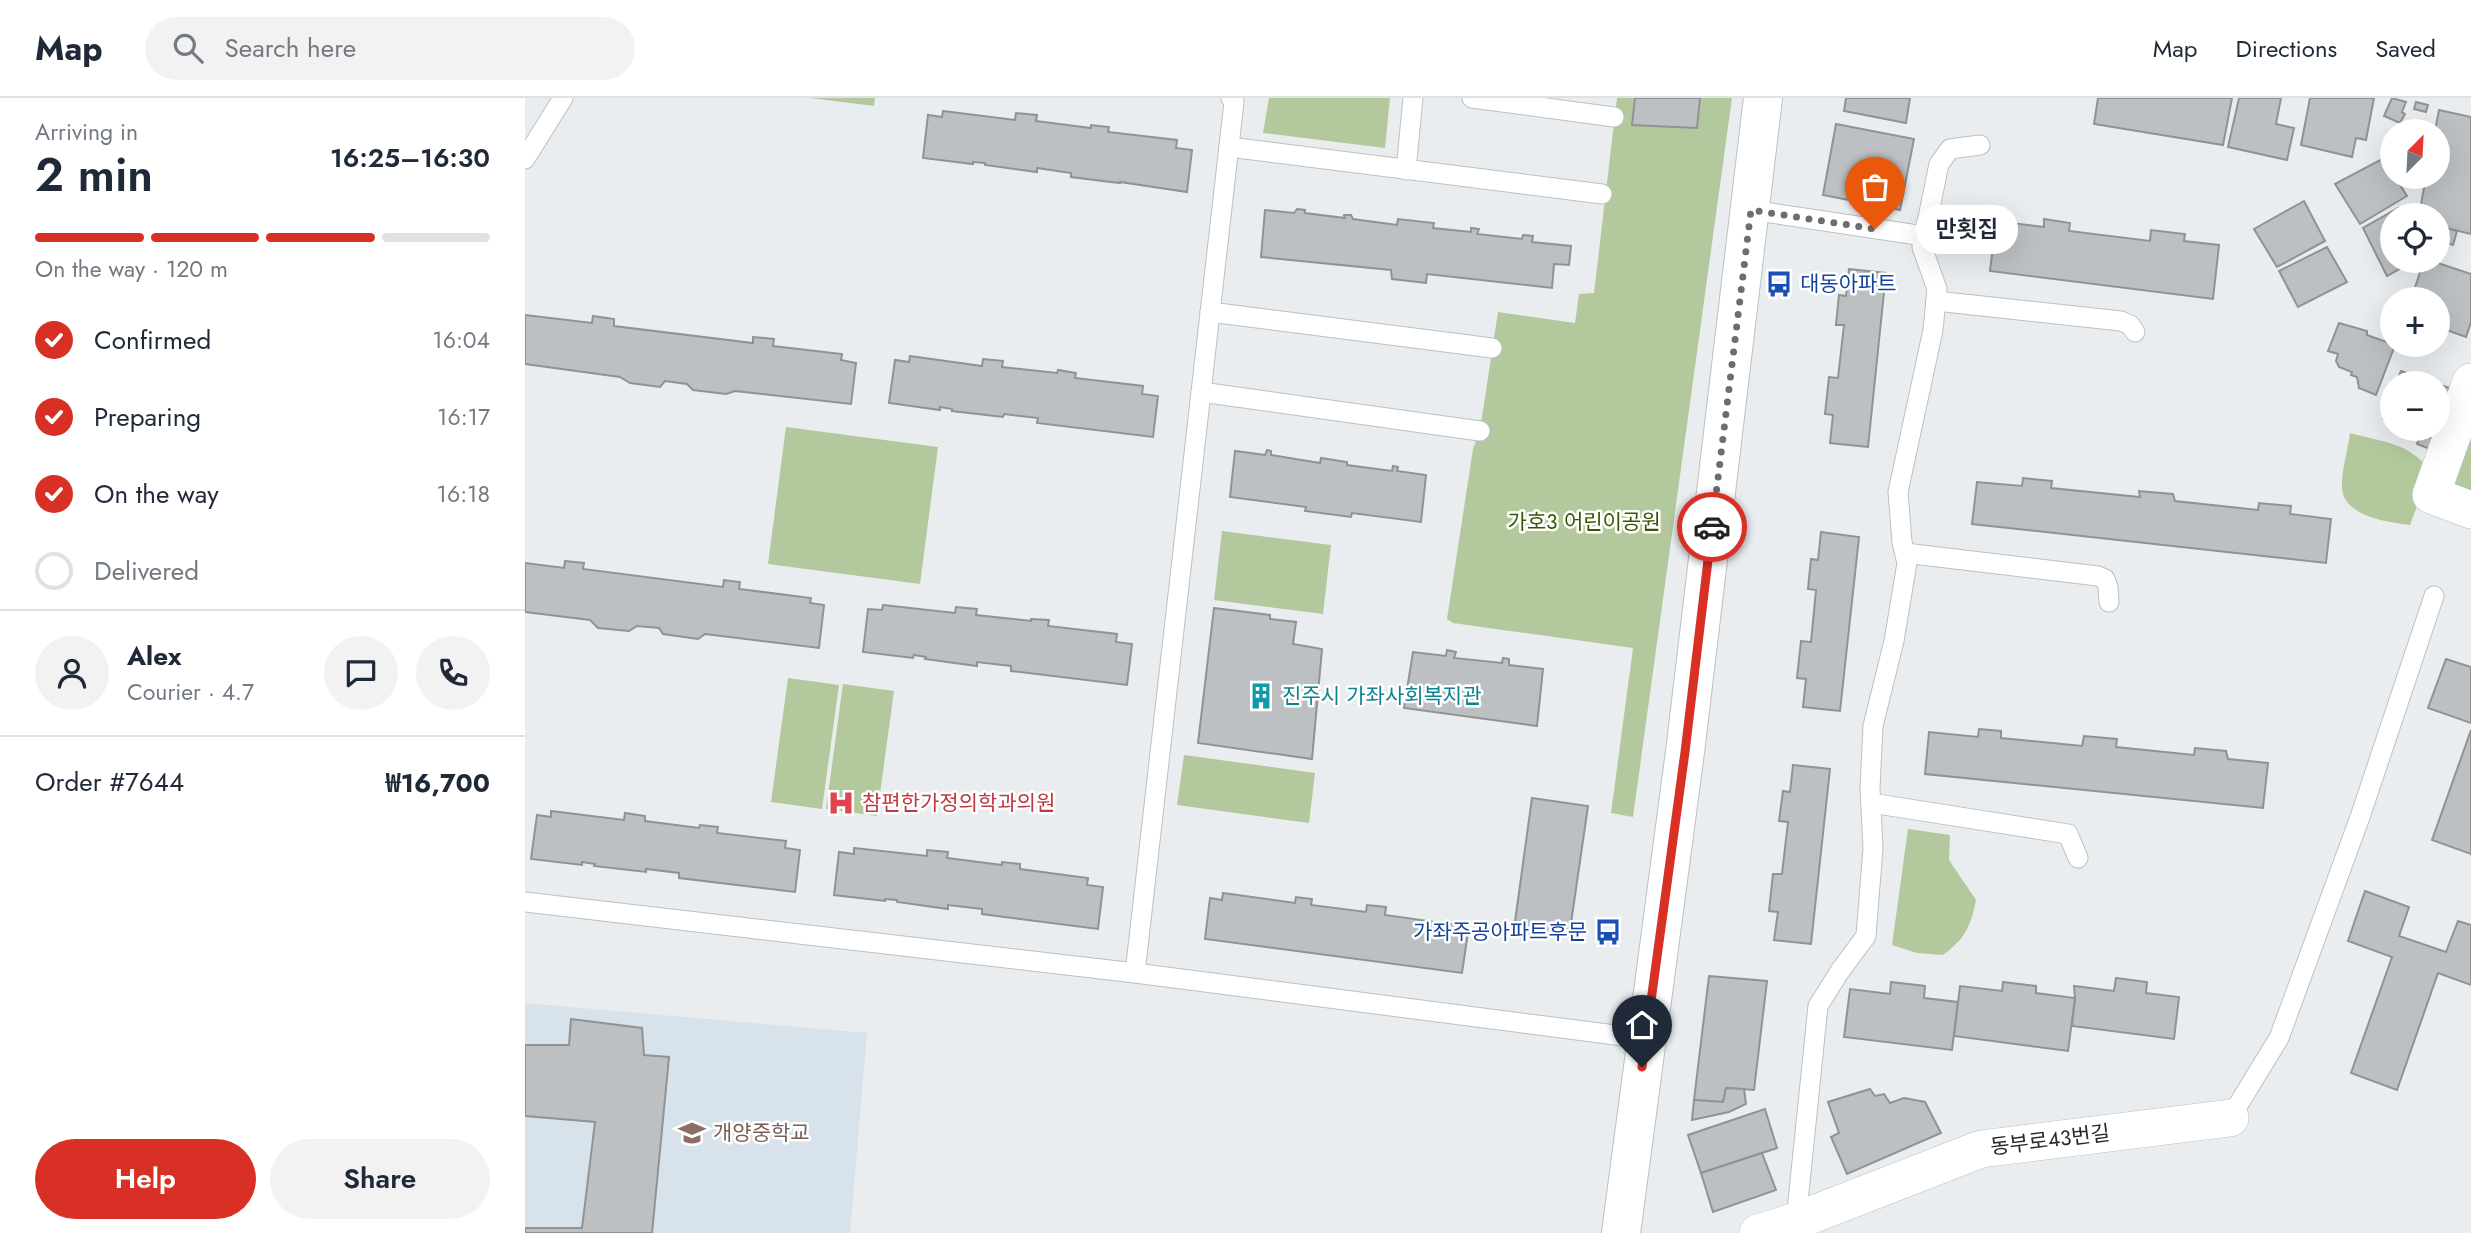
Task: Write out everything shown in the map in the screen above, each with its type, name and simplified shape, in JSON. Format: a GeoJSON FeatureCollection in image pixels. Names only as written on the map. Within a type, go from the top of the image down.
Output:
{"type":"FeatureCollection","features":[{"type":"Feature","properties":{"kind":"street"},"geometry":{"type":"LineString","coordinates":[[1621,1233],[1685,752],[1763,98]]}},
{"type":"Feature","properties":{"kind":"street"},"geometry":{"type":"LineString","coordinates":[[2471,382],[2431,495],[2471,510]]}},
{"type":"Feature","properties":{"kind":"street","name":"동부로43번길"},"geometry":{"type":"LineString","coordinates":[[1758,1233],[1796,1222],[1981,1149],[2230,1118]]}},
{"type":"Feature","properties":{"kind":"lane"},"geometry":{"type":"LineString","coordinates":[[525,159],[563,98]]}},
{"type":"Feature","properties":{"kind":"lane"},"geometry":{"type":"LineString","coordinates":[[1135,972],[1234,102],[1231,98]]}},
{"type":"Feature","properties":{"kind":"lane"},"geometry":{"type":"LineString","coordinates":[[1406,170],[1413,98]]}},
{"type":"Feature","properties":{"kind":"lane"},"geometry":{"type":"LineString","coordinates":[[1472,98],[1614,117]]}},
{"type":"Feature","properties":{"kind":"lane"},"geometry":{"type":"LineString","coordinates":[[1796,1222],[1818,1006],[1866,936],[1873,848],[1873,726],[1894,641],[1907,563],[1898,492],[1931,342],[1937,289],[1922,247],[1939,164],[1950,149],[1980,145]]}},
{"type":"Feature","properties":{"kind":"lane"},"geometry":{"type":"LineString","coordinates":[[1229,147],[1602,194]]}},
{"type":"Feature","properties":{"kind":"lane"},"geometry":{"type":"LineString","coordinates":[[1751,210],[1924,236]]}},
{"type":"Feature","properties":{"kind":"lane"},"geometry":{"type":"LineString","coordinates":[[1936,300],[2121,321],[2130,325],[2135,332]]}},
{"type":"Feature","properties":{"kind":"lane"},"geometry":{"type":"LineString","coordinates":[[1210,312],[1492,348]]}},
{"type":"Feature","properties":{"kind":"lane"},"geometry":{"type":"LineString","coordinates":[[1201,393],[1480,430]]}},
{"type":"Feature","properties":{"kind":"lane"},"geometry":{"type":"LineString","coordinates":[[1905,553],[2098,576],[2105,579],[2109,603]]}},
{"type":"Feature","properties":{"kind":"lane"},"geometry":{"type":"LineString","coordinates":[[2230,1118],[2279,1038],[2360,817],[2434,596]]}},
{"type":"Feature","properties":{"kind":"lane"},"geometry":{"type":"LineString","coordinates":[[1871,803],[2068,834],[2078,858]]}},
{"type":"Feature","properties":{"kind":"lane"},"geometry":{"type":"LineString","coordinates":[[525,902],[1135,972],[1646,1039]]}},
{"type":"Feature","properties":{"kind":"shaded area","name":"개양중학교"},"geometry":{"type":"Polygon","coordinates":[[[525,1003],[867,1033],[850,1233],[525,1233],[525,1003]]]}},
{"type":"Feature","properties":{"kind":"green space"},"geometry":{"type":"Polygon","coordinates":[[[810,98],[875,98],[874,106],[810,98]]]}},
{"type":"Feature","properties":{"kind":"green space"},"geometry":{"type":"Polygon","coordinates":[[[1269,98],[1390,98],[1385,148],[1263,133],[1269,98]]]}},
{"type":"Feature","properties":{"kind":"green space","name":"가호3 어린이공원"},"geometry":{"type":"Polygon","coordinates":[[[1617,98],[1732,98],[1633,817],[1611,813],[1633,648],[1453,623],[1447,619],[1473,449],[1480,430],[1498,312],[1575,323],[1579,294],[1594,293],[1617,98]]]}},
{"type":"Feature","properties":{"kind":"green space"},"geometry":{"type":"Polygon","coordinates":[[[2471,407],[2471,506],[2441,494],[2471,407]]]}},
{"type":"Feature","properties":{"kind":"green space"},"geometry":{"type":"Polygon","coordinates":[[[786,427],[938,447],[920,584],[768,564],[786,427]]]}},
{"type":"Feature","properties":{"kind":"green space"},"geometry":{"type":"Polygon","coordinates":[[[2350,433],[2403,448],[2422,461],[2430,470],[2410,525],[2368,516],[2350,506],[2342,488],[2350,433]]]}},
{"type":"Feature","properties":{"kind":"green space"},"geometry":{"type":"Polygon","coordinates":[[[1222,531],[1331,545],[1323,614],[1214,600],[1222,531]]]}},
{"type":"Feature","properties":{"kind":"green space"},"geometry":{"type":"Polygon","coordinates":[[[788,678],[839,685],[822,809],[771,802],[788,678]]]}},
{"type":"Feature","properties":{"kind":"green space"},"geometry":{"type":"Polygon","coordinates":[[[843,684],[894,691],[877,816],[826,809],[843,684]]]}},
{"type":"Feature","properties":{"kind":"green space"},"geometry":{"type":"Polygon","coordinates":[[[1184,755],[1315,773],[1309,823],[1177,805],[1184,755]]]}},
{"type":"Feature","properties":{"kind":"green space"},"geometry":{"type":"Polygon","coordinates":[[[1908,829],[1950,835],[1949,860],[1976,900],[1966,931],[1943,955],[1917,953],[1892,945],[1908,829]]]}},
{"type":"Feature","properties":{"kind":"building"},"geometry":{"type":"Polygon","coordinates":[[[1635,98],[1700,98],[1697,128],[1632,125],[1635,98]]]}},
{"type":"Feature","properties":{"kind":"building"},"geometry":{"type":"Polygon","coordinates":[[[1846,98],[1910,98],[1906,123],[1844,111],[1846,98]]]}},
{"type":"Feature","properties":{"kind":"building"},"geometry":{"type":"Polygon","coordinates":[[[2098,98],[2232,98],[2223,145],[2094,124],[2098,98]]]}},
{"type":"Feature","properties":{"kind":"building"},"geometry":{"type":"Polygon","coordinates":[[[2239,98],[2281,98],[2276,124],[2294,128],[2287,160],[2228,147],[2239,98]]]}},
{"type":"Feature","properties":{"kind":"building"},"geometry":{"type":"Polygon","coordinates":[[[2310,98],[2374,98],[2366,140],[2356,138],[2352,157],[2301,145],[2310,98]]]}},
{"type":"Feature","properties":{"kind":"building"},"geometry":{"type":"Polygon","coordinates":[[[2392,98],[2406,102],[2402,119],[2384,116],[2392,98]]]}},
{"type":"Feature","properties":{"kind":"building"},"geometry":{"type":"Polygon","coordinates":[[[2416,102],[2428,105],[2426,112],[2414,109],[2416,102]]]}},
{"type":"Feature","properties":{"kind":"building"},"geometry":{"type":"Polygon","coordinates":[[[2439,110],[2471,117],[2471,234],[2450,229],[2450,203],[2421,203],[2424,189],[2450,189],[2450,119],[2437,119],[2439,110]]]}},
{"type":"Feature","properties":{"kind":"building"},"geometry":{"type":"Polygon","coordinates":[[[943,111],[1015,120],[1016,113],[1037,115],[1036,121],[1091,128],[1091,125],[1109,127],[1108,132],[1177,140],[1176,148],[1192,150],[1187,192],[1071,177],[1071,173],[1037,168],[1037,172],[985,163],[923,158],[928,115],[942,117],[943,111]]]}},
{"type":"Feature","properties":{"kind":"building"},"geometry":{"type":"Polygon","coordinates":[[[1836,124],[1914,139],[1900,210],[1823,195],[1836,124]]]}},
{"type":"Feature","properties":{"kind":"building"},"geometry":{"type":"Polygon","coordinates":[[[2380,160],[2380,189],[2403,189],[2407,196],[2395,203],[2380,203],[2380,212],[2360,224],[2335,184],[2380,160]]]}},
{"type":"Feature","properties":{"kind":"building"},"geometry":{"type":"Polygon","coordinates":[[[2304,201],[2325,241],[2277,267],[2254,229],[2304,201]]]}},
{"type":"Feature","properties":{"kind":"building"},"geometry":{"type":"Polygon","coordinates":[[[1297,209],[1305,210],[1305,213],[1345,218],[1344,215],[1351,215],[1353,219],[1397,225],[1398,219],[1434,223],[1433,228],[1471,232],[1471,228],[1479,229],[1477,234],[1522,239],[1523,235],[1533,236],[1532,242],[1571,246],[1569,265],[1554,264],[1552,288],[1427,274],[1426,283],[1392,279],[1391,270],[1261,257],[1265,210],[1294,213],[1297,209]]]}},
{"type":"Feature","properties":{"kind":"building"},"geometry":{"type":"Polygon","coordinates":[[[2380,218],[2380,262],[2363,228],[2380,218]]]}},
{"type":"Feature","properties":{"kind":"building"},"geometry":{"type":"Polygon","coordinates":[[[2044,219],[2070,223],[2069,231],[2150,241],[2151,230],[2185,234],[2184,241],[2219,245],[2213,299],[1990,271],[1996,221],[2044,227],[2044,219]]]}},
{"type":"Feature","properties":{"kind":"building"},"geometry":{"type":"Polygon","coordinates":[[[2450,229],[2457,231],[2453,245],[2450,244],[2450,229]]]}},
{"type":"Feature","properties":{"kind":"building"},"geometry":{"type":"Polygon","coordinates":[[[2327,247],[2347,282],[2298,307],[2279,271],[2327,247]]]}},
{"type":"Feature","properties":{"kind":"building"},"geometry":{"type":"Polygon","coordinates":[[[2450,267],[2471,274],[2471,322],[2466,337],[2450,331],[2450,287],[2415,287],[2420,273],[2450,273],[2450,267]]]}},
{"type":"Feature","properties":{"kind":"building"},"geometry":{"type":"Polygon","coordinates":[[[1849,269],[1886,273],[1868,447],[1830,443],[1833,415],[1825,414],[1829,377],[1838,378],[1844,325],[1836,325],[1839,295],[1846,296],[1849,269]]]}},
{"type":"Feature","properties":{"kind":"building"},"geometry":{"type":"Polygon","coordinates":[[[525,315],[592,323],[593,316],[614,319],[614,326],[753,343],[753,337],[774,339],[773,346],[842,354],[841,360],[856,363],[851,404],[735,391],[726,394],[693,390],[687,384],[665,381],[660,387],[630,383],[620,377],[525,364],[525,315]]]}},
{"type":"Feature","properties":{"kind":"building"},"geometry":{"type":"Polygon","coordinates":[[[2339,323],[2367,331],[2367,335],[2380,340],[2380,357],[2390,357],[2385,371],[2380,371],[2380,384],[2376,395],[2359,388],[2357,377],[2339,367],[2336,361],[2338,354],[2328,351],[2339,323]]]}},
{"type":"Feature","properties":{"kind":"building"},"geometry":{"type":"Polygon","coordinates":[[[910,356],[982,366],[983,359],[1003,361],[1002,367],[1057,373],[1058,370],[1076,373],[1075,378],[1143,386],[1142,394],[1158,396],[1153,437],[1037,423],[1038,418],[1004,414],[1003,417],[940,407],[940,410],[889,403],[895,360],[909,362],[910,356]]]}},
{"type":"Feature","properties":{"kind":"building"},"geometry":{"type":"Polygon","coordinates":[[[2450,388],[2461,392],[2450,425],[2450,388]]]}},
{"type":"Feature","properties":{"kind":"building"},"geometry":{"type":"Polygon","coordinates":[[[2418,441],[2444,443],[2440,453],[2417,444],[2418,441]]]}},
{"type":"Feature","properties":{"kind":"building"},"geometry":{"type":"Polygon","coordinates":[[[1267,450],[1271,451],[1271,455],[1320,463],[1321,458],[1347,462],[1347,465],[1392,471],[1393,466],[1398,467],[1397,471],[1426,475],[1421,522],[1352,513],[1351,517],[1305,511],[1306,507],[1230,497],[1235,451],[1265,455],[1267,450]]]}},
{"type":"Feature","properties":{"kind":"building"},"geometry":{"type":"Polygon","coordinates":[[[2023,478],[2052,481],[2051,488],[2140,497],[2139,491],[2173,494],[2175,501],[2258,510],[2259,503],[2291,506],[2290,514],[2331,519],[2326,563],[1972,524],[1977,482],[2022,486],[2023,478]]]}},
{"type":"Feature","properties":{"kind":"building"},"geometry":{"type":"Polygon","coordinates":[[[1821,532],[1859,537],[1840,711],[1803,707],[1806,679],[1797,678],[1801,641],[1811,642],[1816,590],[1808,589],[1811,559],[1818,560],[1821,532]]]}},
{"type":"Feature","properties":{"kind":"building"},"geometry":{"type":"Polygon","coordinates":[[[565,561],[584,563],[583,569],[723,587],[724,580],[740,582],[739,589],[811,598],[810,603],[824,605],[819,648],[705,634],[698,639],[663,634],[659,628],[637,626],[629,631],[598,628],[590,620],[525,612],[525,563],[564,568],[565,561]]]}},
{"type":"Feature","properties":{"kind":"building"},"geometry":{"type":"Polygon","coordinates":[[[883,605],[955,613],[956,607],[977,609],[976,615],[1031,621],[1049,620],[1048,626],[1117,634],[1116,642],[1132,644],[1127,685],[1011,671],[1011,666],[977,662],[977,666],[914,655],[913,658],[863,652],[868,609],[882,610],[883,605]]]}},
{"type":"Feature","properties":{"kind":"building","name":"진주시 가좌사회복지관"},"geometry":{"type":"Polygon","coordinates":[[[1214,608],[1270,615],[1270,619],[1296,622],[1293,644],[1322,649],[1312,759],[1198,743],[1214,608]]]}},
{"type":"Feature","properties":{"kind":"building"},"geometry":{"type":"Polygon","coordinates":[[[1447,650],[1456,652],[1454,658],[1502,663],[1503,658],[1509,659],[1509,665],[1543,669],[1537,726],[1404,708],[1413,652],[1446,656],[1447,650]]]}},
{"type":"Feature","properties":{"kind":"building"},"geometry":{"type":"Polygon","coordinates":[[[2446,659],[2471,667],[2471,723],[2428,708],[2446,659]]]}},
{"type":"Feature","properties":{"kind":"building"},"geometry":{"type":"Polygon","coordinates":[[[1979,729],[2001,731],[2001,738],[2082,746],[2084,736],[2117,739],[2116,747],[2194,755],[2195,748],[2226,751],[2228,759],[2268,763],[2263,808],[1925,774],[1929,732],[1978,737],[1979,729]]]}},
{"type":"Feature","properties":{"kind":"building"},"geometry":{"type":"Polygon","coordinates":[[[2471,730],[2471,854],[2432,840],[2471,730]]]}},
{"type":"Feature","properties":{"kind":"building"},"geometry":{"type":"Polygon","coordinates":[[[1793,765],[1830,769],[1811,944],[1774,940],[1778,912],[1769,911],[1773,874],[1782,874],[1788,822],[1779,821],[1783,791],[1790,792],[1793,765]]]}},
{"type":"Feature","properties":{"kind":"building"},"geometry":{"type":"Polygon","coordinates":[[[1532,798],[1588,806],[1569,937],[1514,929],[1532,798]]]}},
{"type":"Feature","properties":{"kind":"building"},"geometry":{"type":"Polygon","coordinates":[[[551,811],[624,820],[625,813],[645,816],[645,821],[699,828],[700,825],[718,827],[717,833],[786,841],[785,848],[800,850],[795,892],[679,878],[679,873],[646,869],[646,872],[582,862],[582,865],[531,859],[537,815],[551,817],[551,811]]]}},
{"type":"Feature","properties":{"kind":"building"},"geometry":{"type":"Polygon","coordinates":[[[854,848],[927,856],[927,850],[948,852],[947,858],[1002,865],[1002,862],[1020,864],[1020,869],[1088,878],[1087,885],[1103,887],[1098,929],[982,914],[982,909],[948,905],[948,909],[897,900],[834,895],[839,852],[854,854],[854,848]]]}},
{"type":"Feature","properties":{"kind":"building"},"geometry":{"type":"Polygon","coordinates":[[[2365,891],[2409,907],[2399,936],[2446,952],[2458,921],[2471,925],[2471,985],[2438,973],[2397,1090],[2351,1073],[2392,957],[2348,941],[2365,891]]]}},
{"type":"Feature","properties":{"kind":"building"},"geometry":{"type":"Polygon","coordinates":[[[1223,893],[1295,903],[1296,897],[1312,899],[1311,905],[1366,912],[1367,905],[1386,907],[1385,915],[1457,925],[1456,932],[1468,933],[1462,973],[1205,939],[1210,898],[1222,900],[1223,893]]]}},
{"type":"Feature","properties":{"kind":"building"},"geometry":{"type":"Polygon","coordinates":[[[1709,976],[1767,981],[1754,1090],[1726,1088],[1723,1102],[1694,1100],[1709,976]]]}},
{"type":"Feature","properties":{"kind":"building"},"geometry":{"type":"Polygon","coordinates":[[[2116,978],[2147,982],[2146,993],[2179,997],[2174,1039],[2072,1026],[2074,986],[2114,991],[2116,978]]]}},
{"type":"Feature","properties":{"kind":"building"},"geometry":{"type":"Polygon","coordinates":[[[1891,982],[1925,986],[1924,998],[1958,1002],[1952,1050],[1844,1037],[1850,989],[1890,994],[1891,982]]]}},
{"type":"Feature","properties":{"kind":"building"},"geometry":{"type":"Polygon","coordinates":[[[2003,982],[2036,986],[2036,993],[2075,998],[2068,1051],[1954,1036],[1960,986],[2002,991],[2003,982]]]}},
{"type":"Feature","properties":{"kind":"building","name":"개양중학교"},"geometry":{"type":"Polygon","coordinates":[[[571,1019],[642,1028],[644,1055],[669,1057],[652,1233],[525,1233],[525,1228],[582,1228],[595,1122],[525,1116],[525,1045],[569,1045],[571,1019]]]}},
{"type":"Feature","properties":{"kind":"building"},"geometry":{"type":"Polygon","coordinates":[[[1726,1088],[1744,1089],[1746,1104],[1729,1112],[1692,1120],[1694,1100],[1723,1102],[1726,1088]]]}},
{"type":"Feature","properties":{"kind":"building"},"geometry":{"type":"Polygon","coordinates":[[[1870,1089],[1875,1096],[1884,1094],[1890,1103],[1904,1098],[1925,1102],[1941,1133],[1847,1174],[1831,1137],[1839,1133],[1828,1102],[1870,1089]]]}},
{"type":"Feature","properties":{"kind":"building"},"geometry":{"type":"Polygon","coordinates":[[[1765,1109],[1777,1148],[1701,1173],[1688,1135],[1765,1109]]]}},
{"type":"Feature","properties":{"kind":"building"},"geometry":{"type":"Polygon","coordinates":[[[1762,1153],[1776,1190],[1713,1212],[1701,1173],[1762,1153]]]}},
{"type":"Feature","properties":{"kind":"way so far"},"geometry":{"type":"LineString","coordinates":[[1712,527],[1751,210],[1875,229]]}},
{"type":"Feature","properties":{"kind":"place","name":"만횟집"},"geometry":{"type":"Point","coordinates":[1875,229]}},
{"type":"Feature","properties":{"kind":"place","name":"대동아파트"},"geometry":{"type":"Point","coordinates":[1779,284]}},
{"type":"Feature","properties":{"kind":"place","name":"진주시 가좌사회복지관"},"geometry":{"type":"Point","coordinates":[1261,696]}},
{"type":"Feature","properties":{"kind":"place","name":"참편한가정의학과의원"},"geometry":{"type":"Point","coordinates":[841,803]}},
{"type":"Feature","properties":{"kind":"place","name":"가좌주공아파트후문"},"geometry":{"type":"Point","coordinates":[1608,932]}},
{"type":"Feature","properties":{"kind":"place","name":"개양중학교"},"geometry":{"type":"Point","coordinates":[692,1133]}},
{"type":"Feature","properties":{"kind":"route"},"geometry":{"type":"LineString","coordinates":[[1642,1067],[1685,752],[1712,527]]}}]}
